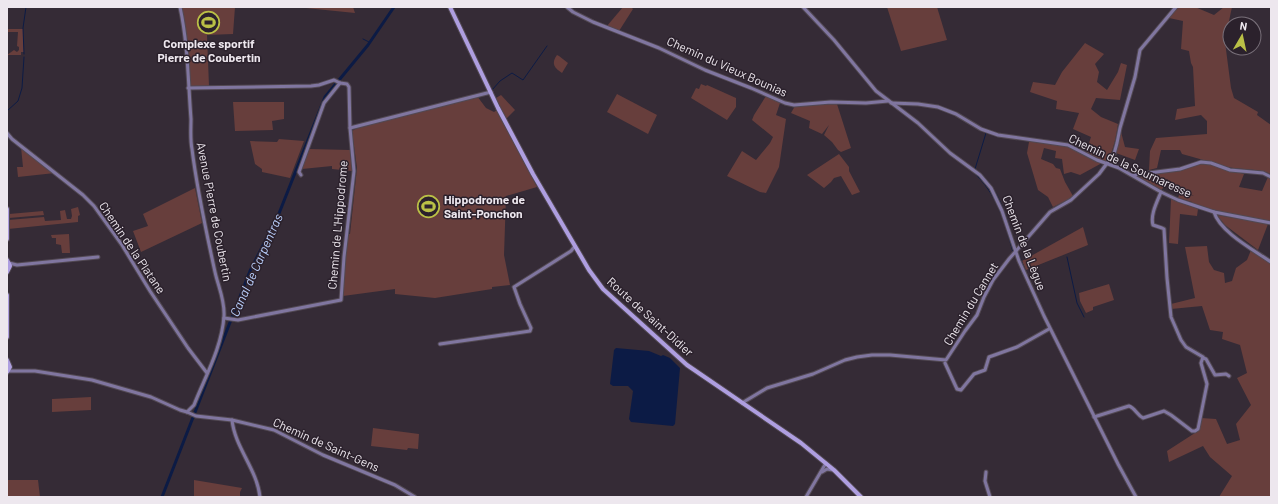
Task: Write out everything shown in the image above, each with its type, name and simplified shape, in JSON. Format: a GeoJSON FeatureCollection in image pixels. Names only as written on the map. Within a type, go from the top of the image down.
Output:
{"type":"FeatureCollection","features":[{"type":"Feature","properties":{"kind":"main road","name":"Route de Saint-Didier"},"geometry":{"type":"LineString","coordinates":[[450,7],[532,174],[591,274],[603,290],[687,365],[801,443],[834,470],[861,497]]}},
{"type":"Feature","properties":{"kind":"main road"},"geometry":{"type":"LineString","coordinates":[[7,209],[7,240]]}},
{"type":"Feature","properties":{"kind":"main road"},"geometry":{"type":"LineString","coordinates":[[8,261],[8,270]]}},
{"type":"Feature","properties":{"kind":"main road"},"geometry":{"type":"LineString","coordinates":[[7,295],[7,337]]}},
{"type":"Feature","properties":{"kind":"main road"},"geometry":{"type":"LineString","coordinates":[[7,360],[10,365],[7,372]]}},
{"type":"Feature","properties":{"kind":"street","name":"Avenue Pierre de Coubertin"},"geometry":{"type":"LineString","coordinates":[[180,7],[186,44],[192,149],[201,208],[215,275],[223,301],[224,318],[219,341],[207,373],[194,405],[187,412]]}},
{"type":"Feature","properties":{"kind":"street","name":"Chemin du Vieux Bounias"},"geometry":{"type":"LineString","coordinates":[[567,7],[573,12],[593,22],[659,48],[705,70],[785,103],[794,105],[831,102],[889,102]]}},
{"type":"Feature","properties":{"kind":"street","name":"Chemin de la Lègue"},"geometry":{"type":"LineString","coordinates":[[802,7],[834,40],[876,91],[918,123],[950,153],[984,180],[991,188],[1002,210],[1015,252],[1049,328],[1136,497]]}},
{"type":"Feature","properties":{"kind":"street","name":"Chemin du Cannet"},"geometry":{"type":"LineString","coordinates":[[742,403],[767,388],[813,374],[845,360],[857,357],[890,355],[946,360],[977,315],[993,280],[1015,252],[1050,212],[1071,200],[1107,164],[1114,154],[1135,77],[1140,50],[1176,7]]}},
{"type":"Feature","properties":{"kind":"street"},"geometry":{"type":"LineString","coordinates":[[188,88],[311,86],[335,80],[349,86],[350,128],[491,92]]}},
{"type":"Feature","properties":{"kind":"street"},"geometry":{"type":"LineString","coordinates":[[301,175],[299,172],[302,161],[324,103],[339,83]]}},
{"type":"Feature","properties":{"kind":"street","name":"Chemin de la Sournaresse"},"geometry":{"type":"LineString","coordinates":[[889,102],[938,107],[990,132],[1007,137],[1068,145],[1096,160],[1119,168],[1160,192],[1192,205],[1214,212],[1271,223]]}},
{"type":"Feature","properties":{"kind":"street","name":"Chemin de L'Hippodrome"},"geometry":{"type":"LineString","coordinates":[[224,318],[238,320],[341,300],[344,257],[354,171],[350,128]]}},
{"type":"Feature","properties":{"kind":"street","name":"Chemin de la Platane"},"geometry":{"type":"LineString","coordinates":[[7,133],[83,195],[94,206],[122,245],[150,291],[188,348],[207,373]]}},
{"type":"Feature","properties":{"kind":"street"},"geometry":{"type":"LineString","coordinates":[[1132,175],[1180,169],[1201,162],[1211,163],[1230,170],[1263,173],[1271,177]]}},
{"type":"Feature","properties":{"kind":"street"},"geometry":{"type":"LineString","coordinates":[[1160,192],[1152,223],[1153,225],[1164,229],[1171,317],[1181,340],[1186,347],[1206,359],[1215,375],[1226,374],[1229,376]]}},
{"type":"Feature","properties":{"kind":"street"},"geometry":{"type":"LineString","coordinates":[[1214,212],[1221,224],[1235,237],[1271,262]]}},
{"type":"Feature","properties":{"kind":"street"},"geometry":{"type":"LineString","coordinates":[[440,344],[530,331],[531,328],[514,287],[571,251],[574,246]]}},
{"type":"Feature","properties":{"kind":"street"},"geometry":{"type":"LineString","coordinates":[[8,270],[17,265],[98,257]]}},
{"type":"Feature","properties":{"kind":"street"},"geometry":{"type":"LineString","coordinates":[[8,261],[17,265]]}},
{"type":"Feature","properties":{"kind":"street"},"geometry":{"type":"LineString","coordinates":[[945,363],[954,384],[957,389],[961,390],[974,374],[985,370],[989,357],[1017,347],[1049,328]]}},
{"type":"Feature","properties":{"kind":"street"},"geometry":{"type":"LineString","coordinates":[[1094,417],[1129,406],[1143,418],[1160,412],[1168,412],[1192,431],[1197,430],[1208,384],[1202,363],[1203,358]]}},
{"type":"Feature","properties":{"kind":"street","name":"Chemin de Saint-Gens"},"geometry":{"type":"LineString","coordinates":[[10,365],[18,370]]}},
{"type":"Feature","properties":{"kind":"street","name":"Chemin de Saint-Gens"},"geometry":{"type":"LineString","coordinates":[[7,372],[18,370],[92,380],[151,397],[194,415],[262,426],[284,434],[323,455],[395,485],[415,497]]}},
{"type":"Feature","properties":{"kind":"street"},"geometry":{"type":"LineString","coordinates":[[232,420],[235,435],[257,482],[260,497]]}},
{"type":"Feature","properties":{"kind":"street"},"geometry":{"type":"LineString","coordinates":[[806,497],[827,464]]}},
{"type":"Feature","properties":{"kind":"street"},"geometry":{"type":"LineString","coordinates":[[823,471],[834,470]]}},
{"type":"Feature","properties":{"kind":"street"},"geometry":{"type":"LineString","coordinates":[[986,472],[985,481],[990,497]]}},
{"type":"Feature","properties":{"kind":"shaded area","name":"Complexe sportif Pierre de Coubertin"},"geometry":{"type":"Polygon","coordinates":[[[181,7],[235,7],[233,34],[207,35],[209,86],[190,87],[188,43],[181,7]]]}},
{"type":"Feature","properties":{"kind":"shaded area"},"geometry":{"type":"Polygon","coordinates":[[[296,7],[353,7],[355,13],[296,7]]]}},
{"type":"Feature","properties":{"kind":"shaded area"},"geometry":{"type":"Polygon","coordinates":[[[623,7],[631,7],[633,9],[619,31],[607,26],[623,7]]]}},
{"type":"Feature","properties":{"kind":"shaded area"},"geometry":{"type":"Polygon","coordinates":[[[887,7],[937,7],[947,40],[901,51],[887,7]]]}},
{"type":"Feature","properties":{"kind":"shaded area"},"geometry":{"type":"Polygon","coordinates":[[[1177,7],[1195,7],[1214,15],[1224,7],[1232,7],[1230,16],[1222,16],[1222,56],[1227,56],[1231,88],[1234,98],[1258,112],[1257,115],[1271,125],[1271,174],[1260,171],[1233,168],[1182,154],[1180,150],[1161,150],[1157,168],[1149,170],[1150,151],[1156,138],[1207,134],[1207,121],[1201,115],[1175,120],[1177,109],[1195,106],[1193,67],[1189,51],[1181,49],[1183,21],[1169,18],[1177,7]]]}},
{"type":"Feature","properties":{"kind":"shaded area"},"geometry":{"type":"Polygon","coordinates":[[[7,29],[23,29],[24,52],[21,52],[21,55],[7,55],[14,50],[17,52],[19,47],[17,46],[18,32],[7,32],[7,29]]]}},
{"type":"Feature","properties":{"kind":"shaded area"},"geometry":{"type":"Polygon","coordinates":[[[1085,43],[1104,54],[1095,64],[1099,72],[1097,82],[1107,90],[1118,72],[1121,63],[1127,65],[1120,100],[1096,98],[1091,109],[1101,117],[1118,124],[1112,151],[1108,160],[1103,162],[1086,152],[1091,137],[1073,129],[1079,113],[1056,109],[1057,101],[1030,92],[1033,82],[1055,85],[1062,72],[1085,43]]]}},
{"type":"Feature","properties":{"kind":"shaded area"},"geometry":{"type":"Polygon","coordinates":[[[557,55],[568,63],[562,73],[554,65],[554,60],[557,55]]]}},
{"type":"Feature","properties":{"kind":"shaded area"},"geometry":{"type":"Polygon","coordinates":[[[701,84],[707,85],[736,98],[736,107],[727,120],[691,98],[696,88],[699,89],[701,84]]]}},
{"type":"Feature","properties":{"kind":"shaded area"},"geometry":{"type":"Polygon","coordinates":[[[617,94],[657,115],[648,134],[607,112],[617,94]]]}},
{"type":"Feature","properties":{"kind":"shaded area"},"geometry":{"type":"Polygon","coordinates":[[[501,95],[515,110],[506,119],[496,98],[501,95]]]}},
{"type":"Feature","properties":{"kind":"shaded area","name":"Hippodrome de Saint-Ponchon"},"geometry":{"type":"Polygon","coordinates":[[[477,96],[486,108],[494,112],[497,110],[537,187],[506,196],[504,255],[510,285],[435,298],[395,294],[395,289],[343,296],[348,234],[350,234],[357,168],[352,131],[359,127],[477,96]]]}},
{"type":"Feature","properties":{"kind":"shaded area"},"geometry":{"type":"Polygon","coordinates":[[[766,96],[780,103],[776,115],[786,119],[779,167],[766,193],[760,192],[727,176],[742,151],[756,160],[773,137],[752,120],[766,96]]]}},
{"type":"Feature","properties":{"kind":"shaded area"},"geometry":{"type":"Polygon","coordinates":[[[233,102],[284,102],[284,119],[272,121],[273,130],[235,131],[233,102]]]}},
{"type":"Feature","properties":{"kind":"shaded area"},"geometry":{"type":"Polygon","coordinates":[[[837,104],[851,148],[841,152],[824,135],[829,125],[822,134],[809,128],[810,121],[791,113],[795,106],[837,104]]]}},
{"type":"Feature","properties":{"kind":"shaded area"},"geometry":{"type":"Polygon","coordinates":[[[1121,132],[1125,147],[1139,149],[1135,160],[1116,153],[1121,132]]]}},
{"type":"Feature","properties":{"kind":"shaded area"},"geometry":{"type":"Polygon","coordinates":[[[279,139],[304,141],[290,178],[262,172],[262,169],[255,164],[250,141],[277,142],[279,139]]]}},
{"type":"Feature","properties":{"kind":"shaded area"},"geometry":{"type":"Polygon","coordinates":[[[1034,140],[1060,144],[1076,149],[1102,163],[1080,175],[1071,172],[1064,174],[1062,159],[1055,158],[1056,151],[1044,148],[1041,159],[1060,169],[1073,196],[1053,207],[1048,197],[1038,190],[1027,153],[1029,142],[1034,140]]]}},
{"type":"Feature","properties":{"kind":"shaded area"},"geometry":{"type":"Polygon","coordinates":[[[21,147],[48,170],[55,173],[18,177],[17,167],[23,167],[21,147]]]}},
{"type":"Feature","properties":{"kind":"shaded area"},"geometry":{"type":"Polygon","coordinates":[[[309,149],[350,150],[352,171],[332,169],[332,166],[302,169],[309,149]]]}},
{"type":"Feature","properties":{"kind":"shaded area"},"geometry":{"type":"Polygon","coordinates":[[[839,154],[849,167],[849,171],[860,192],[852,195],[841,176],[834,178],[824,188],[807,175],[839,154]]]}},
{"type":"Feature","properties":{"kind":"shaded area"},"geometry":{"type":"Polygon","coordinates":[[[1198,164],[1209,164],[1244,174],[1239,187],[1262,191],[1268,177],[1271,179],[1271,221],[1213,210],[1178,198],[1180,192],[1194,196],[1170,181],[1160,191],[1138,178],[1159,173],[1180,171],[1198,164]]]}},
{"type":"Feature","properties":{"kind":"shaded area"},"geometry":{"type":"Polygon","coordinates":[[[195,188],[202,223],[141,252],[133,231],[148,226],[143,214],[195,188]]]}},
{"type":"Feature","properties":{"kind":"shaded area"},"geometry":{"type":"Polygon","coordinates":[[[1171,199],[1198,209],[1197,216],[1180,214],[1178,244],[1169,243],[1171,199]]]}},
{"type":"Feature","properties":{"kind":"shaded area"},"geometry":{"type":"Polygon","coordinates":[[[78,207],[80,215],[78,216],[78,222],[8,229],[8,220],[44,217],[45,221],[61,220],[60,211],[65,210],[67,219],[71,219],[71,209],[78,207]]]}},
{"type":"Feature","properties":{"kind":"shaded area"},"geometry":{"type":"Polygon","coordinates":[[[43,211],[44,215],[9,218],[9,214],[43,211]]]}},
{"type":"Feature","properties":{"kind":"shaded area"},"geometry":{"type":"Polygon","coordinates":[[[1217,215],[1268,224],[1258,250],[1225,225],[1217,215]]]}},
{"type":"Feature","properties":{"kind":"shaded area"},"geometry":{"type":"Polygon","coordinates":[[[1083,227],[1088,245],[1026,270],[1022,261],[1083,227]]]}},
{"type":"Feature","properties":{"kind":"shaded area"},"geometry":{"type":"Polygon","coordinates":[[[69,234],[70,253],[62,253],[61,245],[56,244],[56,238],[52,238],[51,235],[69,234]]]}},
{"type":"Feature","properties":{"kind":"shaded area"},"geometry":{"type":"Polygon","coordinates":[[[1207,246],[1209,262],[1214,270],[1224,273],[1225,283],[1232,281],[1236,268],[1247,260],[1251,250],[1271,262],[1271,497],[1219,497],[1232,476],[1210,457],[1203,446],[1169,462],[1167,451],[1198,431],[1201,418],[1216,419],[1227,444],[1240,440],[1236,424],[1251,405],[1237,378],[1247,373],[1240,345],[1222,339],[1223,332],[1210,330],[1202,306],[1171,309],[1171,304],[1195,298],[1185,247],[1207,246]]]}},
{"type":"Feature","properties":{"kind":"shaded area"},"geometry":{"type":"Polygon","coordinates":[[[1109,284],[1114,300],[1093,307],[1093,310],[1086,313],[1080,301],[1079,293],[1109,284]]]}},
{"type":"Feature","properties":{"kind":"shaded area"},"geometry":{"type":"Polygon","coordinates":[[[91,397],[91,410],[52,412],[52,399],[91,397]]]}},
{"type":"Feature","properties":{"kind":"shaded area"},"geometry":{"type":"Polygon","coordinates":[[[373,428],[419,434],[418,449],[408,448],[407,450],[371,446],[373,428]]]}},
{"type":"Feature","properties":{"kind":"shaded area"},"geometry":{"type":"Polygon","coordinates":[[[7,480],[38,480],[40,497],[7,497],[7,480]]]}},
{"type":"Feature","properties":{"kind":"shaded area"},"geometry":{"type":"Polygon","coordinates":[[[194,480],[242,488],[240,497],[194,497],[194,480]]]}},
{"type":"Feature","properties":{"kind":"water"},"geometry":{"type":"Polygon","coordinates":[[[616,348],[649,351],[661,356],[663,355],[670,358],[680,368],[675,424],[673,426],[631,422],[629,419],[633,391],[628,386],[613,386],[610,384],[614,350],[616,348]]]}},
{"type":"Feature","properties":{"kind":"waterway"},"geometry":{"type":"LineString","coordinates":[[24,54],[23,28],[26,7]]}},
{"type":"Feature","properties":{"kind":"waterway","name":"Canal de Carpentras"},"geometry":{"type":"LineString","coordinates":[[162,497],[250,271],[278,216],[325,97],[368,45],[394,7]]}},
{"type":"Feature","properties":{"kind":"waterway"},"geometry":{"type":"LineString","coordinates":[[363,39],[369,42]]}},
{"type":"Feature","properties":{"kind":"waterway"},"geometry":{"type":"LineString","coordinates":[[482,70],[492,90],[500,81],[512,73],[523,80],[547,46]]}},
{"type":"Feature","properties":{"kind":"waterway"},"geometry":{"type":"LineString","coordinates":[[7,111],[18,101],[22,88],[24,57]]}},
{"type":"Feature","properties":{"kind":"waterway"},"geometry":{"type":"LineString","coordinates":[[986,133],[975,169],[984,176],[997,195],[1006,215],[1016,248]]}},
{"type":"Feature","properties":{"kind":"waterway"},"geometry":{"type":"LineString","coordinates":[[973,172],[981,180],[994,199],[1007,230],[1013,252]]}},
{"type":"Feature","properties":{"kind":"waterway"},"geometry":{"type":"LineString","coordinates":[[1018,252],[1025,270]]}},
{"type":"Feature","properties":{"kind":"waterway"},"geometry":{"type":"LineString","coordinates":[[1067,257],[1077,303],[1084,317]]}},
{"type":"Feature","properties":{"kind":"place","name":"Complexe sportif Pierre de Coubertin"},"geometry":{"type":"Point","coordinates":[209,23]}},
{"type":"Feature","properties":{"kind":"place","name":"Hippodrome de Saint-Ponchon"},"geometry":{"type":"Point","coordinates":[429,207]}}]}
